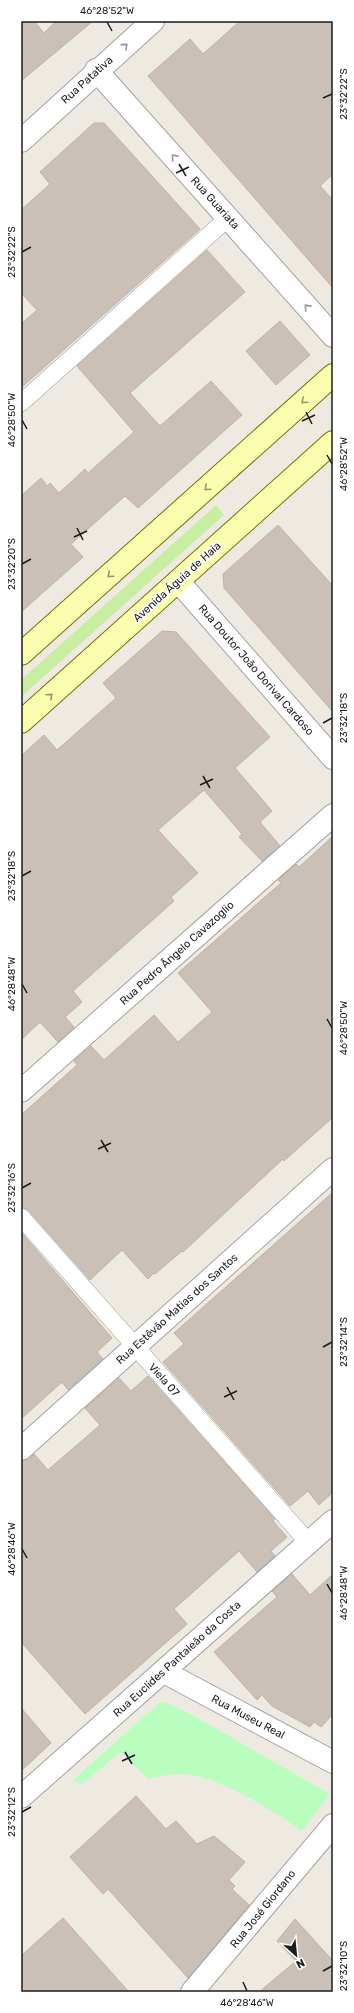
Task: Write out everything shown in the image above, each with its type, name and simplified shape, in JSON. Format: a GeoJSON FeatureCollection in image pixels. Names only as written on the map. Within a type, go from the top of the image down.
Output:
{"type":"FeatureCollection","features":[{"type":"Feature","properties":{"kind":"main road"},"geometry":{"type":"LineString","coordinates":[[21,654],[333,376]]}},
{"type":"Feature","properties":{"kind":"main road"},"geometry":{"type":"LineString","coordinates":[[241,525],[243,506],[333,426]]}},
{"type":"Feature","properties":{"kind":"main road","name":"Avenida Águia de Haia"},"geometry":{"type":"LineString","coordinates":[[21,722],[333,442]]}},
{"type":"Feature","properties":{"kind":"street","name":"Rua Patativa"},"geometry":{"type":"LineString","coordinates":[[21,141],[96,70],[153,21]]}},
{"type":"Feature","properties":{"kind":"street","name":"Rua Guariata"},"geometry":{"type":"LineString","coordinates":[[96,70],[333,336]]}},
{"type":"Feature","properties":{"kind":"street","name":"Rua Doutor João Dorival Cardoso"},"geometry":{"type":"LineString","coordinates":[[178,581],[333,758]]}},
{"type":"Feature","properties":{"kind":"street","name":"Rua Pedro Ângelo Cavazoglio"},"geometry":{"type":"LineString","coordinates":[[21,1091],[333,814]]}},
{"type":"Feature","properties":{"kind":"street","name":"Rua Estêvão Matias dos Santos"},"geometry":{"type":"LineString","coordinates":[[21,1449],[333,1169]]}},
{"type":"Feature","properties":{"kind":"street","name":"Rua Euclides Pantaleão da Costa"},"geometry":{"type":"LineString","coordinates":[[21,1797],[333,1521]]}},
{"type":"Feature","properties":{"kind":"street","name":"Rua Museu Real"},"geometry":{"type":"LineString","coordinates":[[164,1672],[333,1762]]}},
{"type":"Feature","properties":{"kind":"street","name":"Rua José Giordano"},"geometry":{"type":"LineString","coordinates":[[192,1992],[333,1825]]}},
{"type":"Feature","properties":{"kind":"lane"},"geometry":{"type":"LineString","coordinates":[[21,403],[228,218]]}},
{"type":"Feature","properties":{"kind":"lane","name":"Viela 07"},"geometry":{"type":"LineString","coordinates":[[21,1217],[308,1542]]}},
{"type":"Feature","properties":{"kind":"green space"},"geometry":{"type":"Polygon","coordinates":[[[216,505],[224,515],[21,697],[21,680],[216,505]]]}},
{"type":"Feature","properties":{"kind":"green space"},"geometry":{"type":"Polygon","coordinates":[[[165,1702],[187,1712],[330,1794],[302,1831],[249,1798],[219,1783],[205,1778],[182,1774],[164,1775],[148,1779],[121,1752],[82,1784],[72,1781],[159,1703],[165,1702]]]}},
{"type":"Feature","properties":{"kind":"building"},"geometry":{"type":"Polygon","coordinates":[[[21,21],[34,21],[44,33],[56,21],[93,21],[21,81],[21,56],[23,54],[21,51],[21,21]]]}},
{"type":"Feature","properties":{"kind":"building"},"geometry":{"type":"Polygon","coordinates":[[[240,21],[333,21],[333,174],[320,186],[333,200],[333,288],[148,76],[190,39],[203,54],[240,21]]]}},
{"type":"Feature","properties":{"kind":"building"},"geometry":{"type":"Polygon","coordinates":[[[94,123],[104,123],[200,229],[21,388],[21,324],[37,310],[21,293],[21,210],[50,184],[40,172],[94,123]]]}},
{"type":"Feature","properties":{"kind":"building"},"geometry":{"type":"Polygon","coordinates":[[[207,250],[245,292],[130,393],[160,426],[211,381],[242,415],[138,508],[125,496],[71,544],[83,557],[21,612],[21,496],[41,478],[47,486],[50,483],[59,493],[85,469],[88,473],[134,432],[77,366],[207,250]]]}},
{"type":"Feature","properties":{"kind":"building"},"geometry":{"type":"Polygon","coordinates":[[[280,321],[310,355],[276,385],[246,351],[280,321]]]}},
{"type":"Feature","properties":{"kind":"building"},"geometry":{"type":"Polygon","coordinates":[[[278,525],[333,586],[333,712],[224,588],[223,574],[278,525]]]}},
{"type":"Feature","properties":{"kind":"building"},"geometry":{"type":"Polygon","coordinates":[[[162,631],[176,632],[270,737],[235,768],[272,811],[260,822],[280,846],[262,861],[239,837],[242,834],[204,790],[158,830],[198,873],[171,897],[174,901],[73,991],[82,1002],[65,1017],[74,1027],[58,1042],[40,1022],[21,1040],[21,756],[44,735],[57,750],[116,698],[103,683],[162,631]]]}},
{"type":"Feature","properties":{"kind":"building"},"geometry":{"type":"Polygon","coordinates":[[[333,836],[333,1117],[284,1161],[283,1159],[183,1252],[182,1251],[148,1279],[122,1250],[90,1280],[28,1210],[21,1207],[21,1115],[77,1065],[74,1061],[91,1046],[104,1060],[154,1015],[178,1042],[212,1012],[178,973],[281,883],[278,880],[296,864],[299,867],[333,836]]]}},
{"type":"Feature","properties":{"kind":"building"},"geometry":{"type":"Polygon","coordinates":[[[333,1192],[333,1492],[319,1505],[308,1491],[290,1506],[163,1362],[184,1344],[174,1333],[333,1192]]]}},
{"type":"Feature","properties":{"kind":"building"},"geometry":{"type":"Polygon","coordinates":[[[21,1232],[112,1338],[97,1352],[103,1359],[68,1390],[62,1382],[21,1419],[21,1232]]]}},
{"type":"Feature","properties":{"kind":"building"},"geometry":{"type":"Polygon","coordinates":[[[148,1376],[275,1519],[273,1521],[287,1537],[271,1551],[275,1556],[257,1572],[239,1551],[174,1609],[187,1624],[85,1714],[21,1642],[21,1461],[29,1459],[34,1454],[48,1470],[100,1425],[85,1408],[119,1378],[131,1391],[148,1376]]]}},
{"type":"Feature","properties":{"kind":"building"},"geometry":{"type":"Polygon","coordinates":[[[292,1574],[310,1595],[333,1574],[333,1714],[321,1727],[314,1722],[310,1727],[272,1706],[262,1695],[257,1700],[214,1652],[277,1597],[272,1591],[292,1574]]]}},
{"type":"Feature","properties":{"kind":"building"},"geometry":{"type":"Polygon","coordinates":[[[21,1708],[51,1743],[21,1771],[21,1708]]]}},
{"type":"Feature","properties":{"kind":"building"},"geometry":{"type":"Polygon","coordinates":[[[136,1796],[166,1829],[176,1821],[197,1844],[214,1836],[245,1862],[229,1880],[235,1886],[232,1889],[249,1905],[188,1978],[108,1889],[103,1894],[70,1857],[136,1796]]]}},
{"type":"Feature","properties":{"kind":"building"},"geometry":{"type":"Polygon","coordinates":[[[63,1918],[129,1992],[21,1992],[21,1956],[63,1918]]]}},
{"type":"Feature","properties":{"kind":"building"},"geometry":{"type":"Polygon","coordinates":[[[295,1919],[333,1961],[333,1992],[259,1992],[296,1961],[277,1941],[295,1919]]]}}]}
